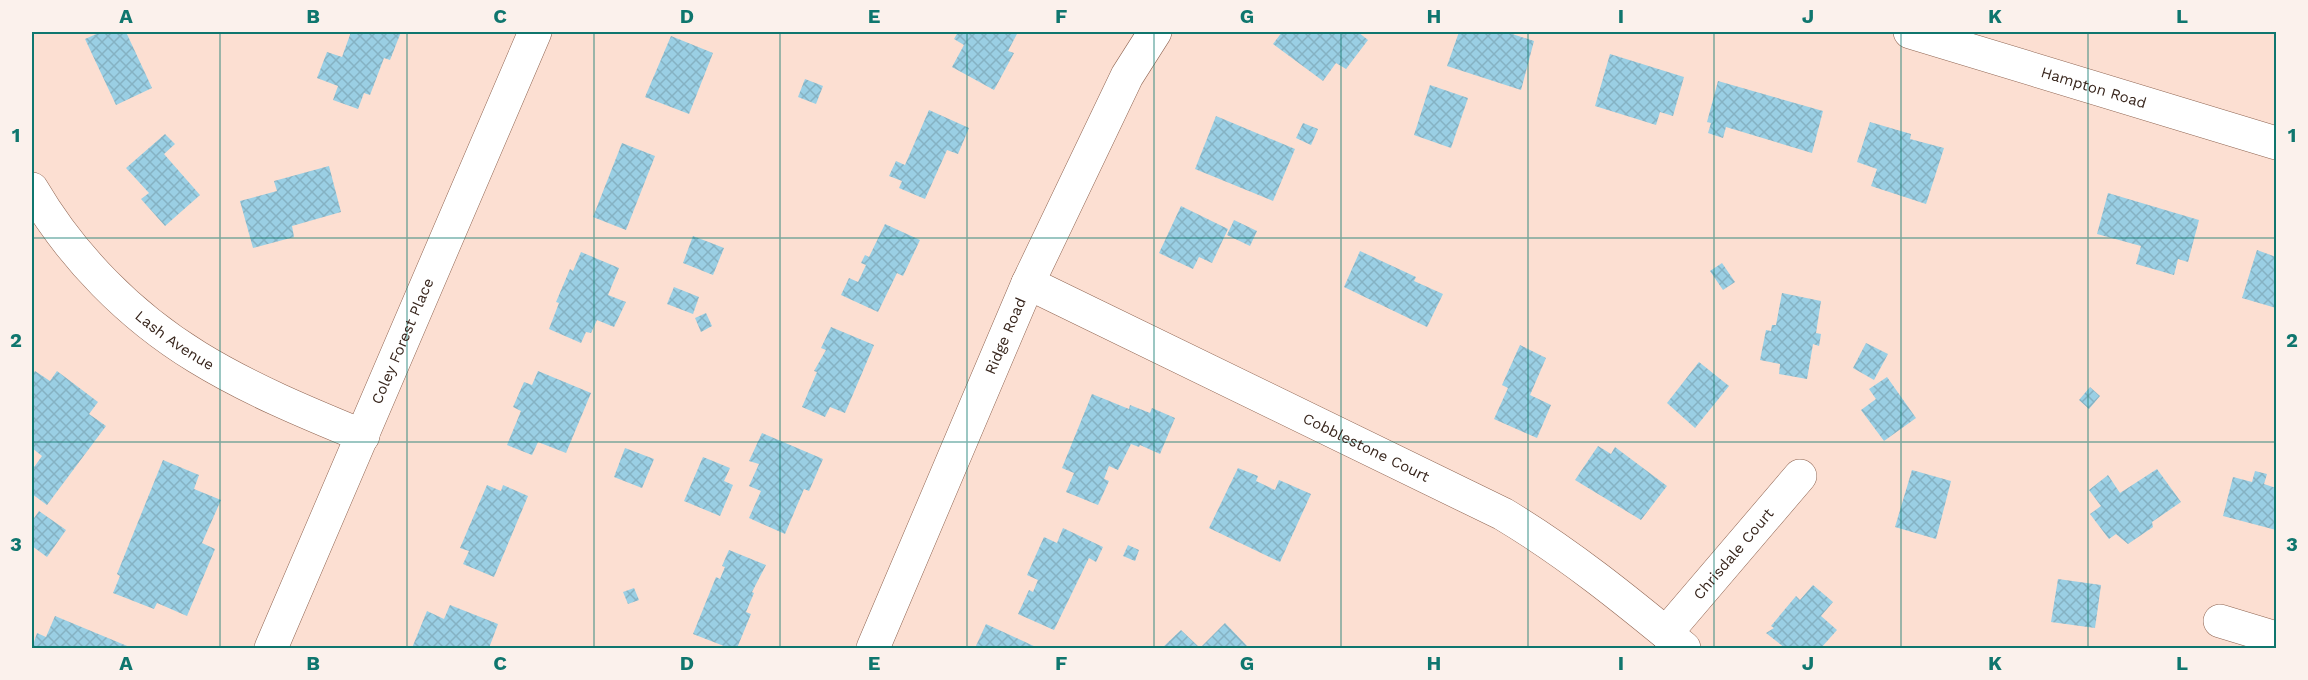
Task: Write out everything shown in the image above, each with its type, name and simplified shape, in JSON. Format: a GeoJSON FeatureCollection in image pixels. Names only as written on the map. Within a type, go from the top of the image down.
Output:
{"type":"FeatureCollection","features":[{"type":"Feature","properties":{"kind":"street","name":"Coley Forest Place"},"geometry":{"type":"LineString","coordinates":[[271,648],[535,32]]}},
{"type":"Feature","properties":{"kind":"street","name":"Ridge Road"},"geometry":{"type":"LineString","coordinates":[[873,648],[1028,283],[1127,76],[1155,32]]}},
{"type":"Feature","properties":{"kind":"street","name":"Hampton Road"},"geometry":{"type":"LineString","coordinates":[[1910,32],[2277,143]]}},
{"type":"Feature","properties":{"kind":"street","name":"Lash Avenue"},"geometry":{"type":"LineString","coordinates":[[32,189],[65,239],[95,274],[161,333],[198,357],[248,384],[363,436]]}},
{"type":"Feature","properties":{"kind":"street","name":"Cobblestone Court"},"geometry":{"type":"LineString","coordinates":[[1028,283],[1503,514],[1579,564],[1675,641]]}},
{"type":"Feature","properties":{"kind":"street","name":"Chrisdale Court"},"geometry":{"type":"LineString","coordinates":[[1675,641],[1800,476]]}},
{"type":"Feature","properties":{"kind":"street"},"geometry":{"type":"LineString","coordinates":[[2220,621],[2277,638]]}},
{"type":"Feature","properties":{"kind":"building"},"geometry":{"type":"Polygon","coordinates":[[[101,32],[126,32],[152,88],[116,105],[85,39],[101,32]]]}},
{"type":"Feature","properties":{"kind":"building"},"geometry":{"type":"Polygon","coordinates":[[[351,32],[401,32],[390,60],[384,58],[370,95],[364,93],[358,109],[333,100],[338,86],[317,78],[327,52],[342,57],[351,32]]]}},
{"type":"Feature","properties":{"kind":"building"},"geometry":{"type":"Polygon","coordinates":[[[958,32],[1018,32],[1008,51],[1014,53],[994,90],[952,67],[964,45],[954,39],[958,32]]]}},
{"type":"Feature","properties":{"kind":"building"},"geometry":{"type":"Polygon","coordinates":[[[1282,32],[1358,32],[1368,40],[1346,69],[1336,63],[1323,81],[1273,44],[1282,32]]]}},
{"type":"Feature","properties":{"kind":"building"},"geometry":{"type":"Polygon","coordinates":[[[1459,32],[1506,32],[1534,41],[1521,90],[1447,66],[1459,32]]]}},
{"type":"Feature","properties":{"kind":"building"},"geometry":{"type":"Polygon","coordinates":[[[671,36],[713,53],[689,114],[645,97],[671,36]]]}},
{"type":"Feature","properties":{"kind":"building"},"geometry":{"type":"Polygon","coordinates":[[[1610,54],[1684,77],[1673,116],[1660,112],[1656,125],[1595,106],[1610,54]]]}},
{"type":"Feature","properties":{"kind":"building"},"geometry":{"type":"Polygon","coordinates":[[[805,79],[823,86],[816,104],[798,97],[805,79]]]}},
{"type":"Feature","properties":{"kind":"building"},"geometry":{"type":"Polygon","coordinates":[[[1718,81],[1823,111],[1812,153],[1726,127],[1723,138],[1708,133],[1711,123],[1707,122],[1718,81]]]}},
{"type":"Feature","properties":{"kind":"building"},"geometry":{"type":"Polygon","coordinates":[[[1430,85],[1468,98],[1451,148],[1414,135],[1430,85]]]}},
{"type":"Feature","properties":{"kind":"building"},"geometry":{"type":"Polygon","coordinates":[[[929,110],[969,128],[958,154],[947,150],[925,199],[899,188],[902,181],[889,176],[896,161],[905,165],[929,110]]]}},
{"type":"Feature","properties":{"kind":"building"},"geometry":{"type":"Polygon","coordinates":[[[1216,116],[1295,149],[1273,201],[1195,169],[1216,116]]]}},
{"type":"Feature","properties":{"kind":"building"},"geometry":{"type":"Polygon","coordinates":[[[1870,122],[1911,134],[1910,139],[1944,148],[1926,204],[1871,186],[1877,169],[1857,162],[1870,122]]]}},
{"type":"Feature","properties":{"kind":"building"},"geometry":{"type":"Polygon","coordinates":[[[1303,123],[1318,129],[1311,145],[1296,138],[1303,123]]]}},
{"type":"Feature","properties":{"kind":"building"},"geometry":{"type":"Polygon","coordinates":[[[165,134],[175,144],[164,154],[200,195],[165,226],[141,199],[149,193],[126,168],[165,134]]]}},
{"type":"Feature","properties":{"kind":"building"},"geometry":{"type":"Polygon","coordinates":[[[622,143],[655,156],[626,230],[593,217],[622,143]]]}},
{"type":"Feature","properties":{"kind":"building"},"geometry":{"type":"Polygon","coordinates":[[[329,166],[341,212],[292,226],[294,237],[253,248],[240,201],[277,191],[274,181],[329,166]]]}},
{"type":"Feature","properties":{"kind":"building"},"geometry":{"type":"Polygon","coordinates":[[[2108,193],[2199,220],[2188,262],[2178,259],[2174,275],[2136,264],[2141,246],[2097,234],[2108,193]]]}},
{"type":"Feature","properties":{"kind":"building"},"geometry":{"type":"Polygon","coordinates":[[[1181,206],[1228,229],[1212,263],[1199,257],[1193,269],[1159,253],[1181,206]]]}},
{"type":"Feature","properties":{"kind":"building"},"geometry":{"type":"Polygon","coordinates":[[[1234,220],[1257,231],[1250,246],[1227,235],[1234,220]]]}},
{"type":"Feature","properties":{"kind":"building"},"geometry":{"type":"Polygon","coordinates":[[[885,224],[920,240],[903,276],[897,273],[878,312],[841,295],[849,278],[858,282],[866,265],[861,263],[865,255],[869,257],[885,224]]]}},
{"type":"Feature","properties":{"kind":"building"},"geometry":{"type":"Polygon","coordinates":[[[693,236],[724,248],[713,275],[683,263],[693,236]]]}},
{"type":"Feature","properties":{"kind":"building"},"geometry":{"type":"Polygon","coordinates":[[[2257,250],[2276,257],[2276,308],[2242,298],[2257,250]]]}},
{"type":"Feature","properties":{"kind":"building"},"geometry":{"type":"Polygon","coordinates":[[[1360,251],[1416,277],[1414,281],[1443,294],[1427,327],[1344,287],[1360,251]]]}},
{"type":"Feature","properties":{"kind":"building"},"geometry":{"type":"Polygon","coordinates":[[[581,252],[619,268],[608,295],[626,302],[614,327],[597,320],[591,333],[586,332],[581,343],[549,329],[559,303],[556,302],[570,269],[573,271],[581,252]]]}},
{"type":"Feature","properties":{"kind":"building"},"geometry":{"type":"Polygon","coordinates":[[[1722,263],[1735,282],[1723,290],[1710,271],[1722,263]]]}},
{"type":"Feature","properties":{"kind":"building"},"geometry":{"type":"Polygon","coordinates":[[[674,287],[699,297],[693,314],[667,304],[674,287]]]}},
{"type":"Feature","properties":{"kind":"building"},"geometry":{"type":"Polygon","coordinates":[[[1782,293],[1821,301],[1816,333],[1821,334],[1819,346],[1813,344],[1807,379],[1779,374],[1780,364],[1760,360],[1766,330],[1771,331],[1772,325],[1776,325],[1782,293]]]}},
{"type":"Feature","properties":{"kind":"building"},"geometry":{"type":"Polygon","coordinates":[[[706,313],[712,326],[701,332],[695,318],[706,313]]]}},
{"type":"Feature","properties":{"kind":"building"},"geometry":{"type":"Polygon","coordinates":[[[831,327],[874,345],[845,413],[830,407],[825,417],[802,407],[817,372],[814,371],[826,350],[821,348],[831,327]]]}},
{"type":"Feature","properties":{"kind":"building"},"geometry":{"type":"Polygon","coordinates":[[[1866,343],[1888,354],[1874,380],[1853,368],[1866,343]]]}},
{"type":"Feature","properties":{"kind":"building"},"geometry":{"type":"Polygon","coordinates":[[[1520,345],[1546,358],[1530,395],[1551,405],[1537,438],[1494,419],[1508,388],[1502,385],[1520,345]]]}},
{"type":"Feature","properties":{"kind":"building"},"geometry":{"type":"Polygon","coordinates":[[[1699,362],[1729,386],[1695,428],[1667,403],[1699,362]]]}},
{"type":"Feature","properties":{"kind":"building"},"geometry":{"type":"Polygon","coordinates":[[[35,371],[50,381],[57,371],[98,402],[89,414],[106,426],[47,505],[32,494],[32,470],[42,456],[32,448],[32,376],[35,371]]]}},
{"type":"Feature","properties":{"kind":"building"},"geometry":{"type":"Polygon","coordinates":[[[538,371],[591,393],[566,453],[538,442],[532,455],[507,445],[521,411],[513,407],[524,382],[532,385],[538,371]]]}},
{"type":"Feature","properties":{"kind":"building"},"geometry":{"type":"Polygon","coordinates":[[[1887,377],[1916,418],[1884,441],[1861,410],[1876,399],[1869,389],[1887,377]]]}},
{"type":"Feature","properties":{"kind":"building"},"geometry":{"type":"Polygon","coordinates":[[[2090,387],[2100,396],[2089,409],[2079,400],[2090,387]]]}},
{"type":"Feature","properties":{"kind":"building"},"geometry":{"type":"Polygon","coordinates":[[[1092,394],[1129,409],[1130,405],[1150,413],[1152,408],[1175,418],[1160,454],[1140,445],[1139,447],[1131,444],[1118,470],[1109,466],[1104,479],[1109,481],[1098,505],[1066,492],[1074,473],[1062,468],[1092,394]]]}},
{"type":"Feature","properties":{"kind":"building"},"geometry":{"type":"Polygon","coordinates":[[[762,433],[823,459],[809,491],[804,489],[785,534],[749,518],[761,491],[749,486],[759,464],[749,461],[762,433]]]}},
{"type":"Feature","properties":{"kind":"building"},"geometry":{"type":"Polygon","coordinates":[[[1598,446],[1611,454],[1615,447],[1667,486],[1641,520],[1575,480],[1598,446]]]}},
{"type":"Feature","properties":{"kind":"building"},"geometry":{"type":"Polygon","coordinates":[[[625,448],[654,459],[642,488],[614,477],[625,448]]]}},
{"type":"Feature","properties":{"kind":"building"},"geometry":{"type":"Polygon","coordinates":[[[703,457],[730,468],[724,481],[733,485],[720,516],[684,501],[703,457]]]}},
{"type":"Feature","properties":{"kind":"building"},"geometry":{"type":"Polygon","coordinates":[[[163,460],[199,475],[194,489],[221,500],[202,543],[215,549],[187,616],[157,603],[154,609],[113,593],[120,576],[117,574],[163,460]]]}},
{"type":"Feature","properties":{"kind":"building"},"geometry":{"type":"Polygon","coordinates":[[[1238,468],[1258,476],[1256,481],[1275,490],[1279,480],[1311,494],[1280,562],[1209,528],[1238,468]]]}},
{"type":"Feature","properties":{"kind":"building"},"geometry":{"type":"Polygon","coordinates":[[[2157,469],[2181,502],[2152,522],[2153,527],[2128,544],[2116,534],[2109,539],[2090,514],[2101,506],[2089,490],[2108,475],[2120,493],[2157,469]]]}},
{"type":"Feature","properties":{"kind":"building"},"geometry":{"type":"Polygon","coordinates":[[[1912,470],[1951,481],[1936,539],[1895,527],[1912,470]]]}},
{"type":"Feature","properties":{"kind":"building"},"geometry":{"type":"Polygon","coordinates":[[[2255,471],[2267,474],[2264,484],[2276,488],[2276,530],[2223,516],[2233,477],[2252,482],[2255,471]]]}},
{"type":"Feature","properties":{"kind":"building"},"geometry":{"type":"Polygon","coordinates":[[[487,485],[501,491],[503,485],[528,496],[494,577],[463,564],[469,551],[460,548],[487,485]]]}},
{"type":"Feature","properties":{"kind":"building"},"geometry":{"type":"Polygon","coordinates":[[[39,511],[66,530],[47,557],[32,546],[32,521],[39,511]]]}},
{"type":"Feature","properties":{"kind":"building"},"geometry":{"type":"Polygon","coordinates":[[[1063,528],[1103,547],[1096,562],[1089,558],[1054,630],[1018,614],[1029,590],[1033,592],[1038,580],[1027,575],[1044,537],[1057,543],[1063,528]]]}},
{"type":"Feature","properties":{"kind":"building"},"geometry":{"type":"Polygon","coordinates":[[[1128,545],[1139,550],[1135,561],[1123,556],[1128,545]]]}},
{"type":"Feature","properties":{"kind":"building"},"geometry":{"type":"Polygon","coordinates":[[[729,550],[766,565],[752,592],[754,593],[746,612],[751,614],[737,648],[729,648],[693,634],[716,577],[720,579],[725,567],[722,566],[729,550]]]}},
{"type":"Feature","properties":{"kind":"building"},"geometry":{"type":"Polygon","coordinates":[[[2058,579],[2101,585],[2095,628],[2051,622],[2058,579]]]}},
{"type":"Feature","properties":{"kind":"building"},"geometry":{"type":"Polygon","coordinates":[[[1813,585],[1833,602],[1821,616],[1837,630],[1821,648],[1785,648],[1766,633],[1774,628],[1771,626],[1796,596],[1800,600],[1813,585]]]}},
{"type":"Feature","properties":{"kind":"building"},"geometry":{"type":"Polygon","coordinates":[[[634,588],[639,600],[628,604],[623,592],[634,588]]]}},
{"type":"Feature","properties":{"kind":"building"},"geometry":{"type":"Polygon","coordinates":[[[450,605],[498,624],[489,648],[412,648],[427,611],[444,619],[450,605]]]}},
{"type":"Feature","properties":{"kind":"building"},"geometry":{"type":"Polygon","coordinates":[[[55,616],[132,648],[32,648],[37,633],[46,637],[55,616]]]}},
{"type":"Feature","properties":{"kind":"building"},"geometry":{"type":"Polygon","coordinates":[[[1225,623],[1248,647],[1247,648],[1200,648],[1225,623]]]}},
{"type":"Feature","properties":{"kind":"building"},"geometry":{"type":"Polygon","coordinates":[[[986,624],[1038,648],[975,648],[986,624]]]}},
{"type":"Feature","properties":{"kind":"building"},"geometry":{"type":"Polygon","coordinates":[[[1181,630],[1200,648],[1162,648],[1181,630]]]}}]}
